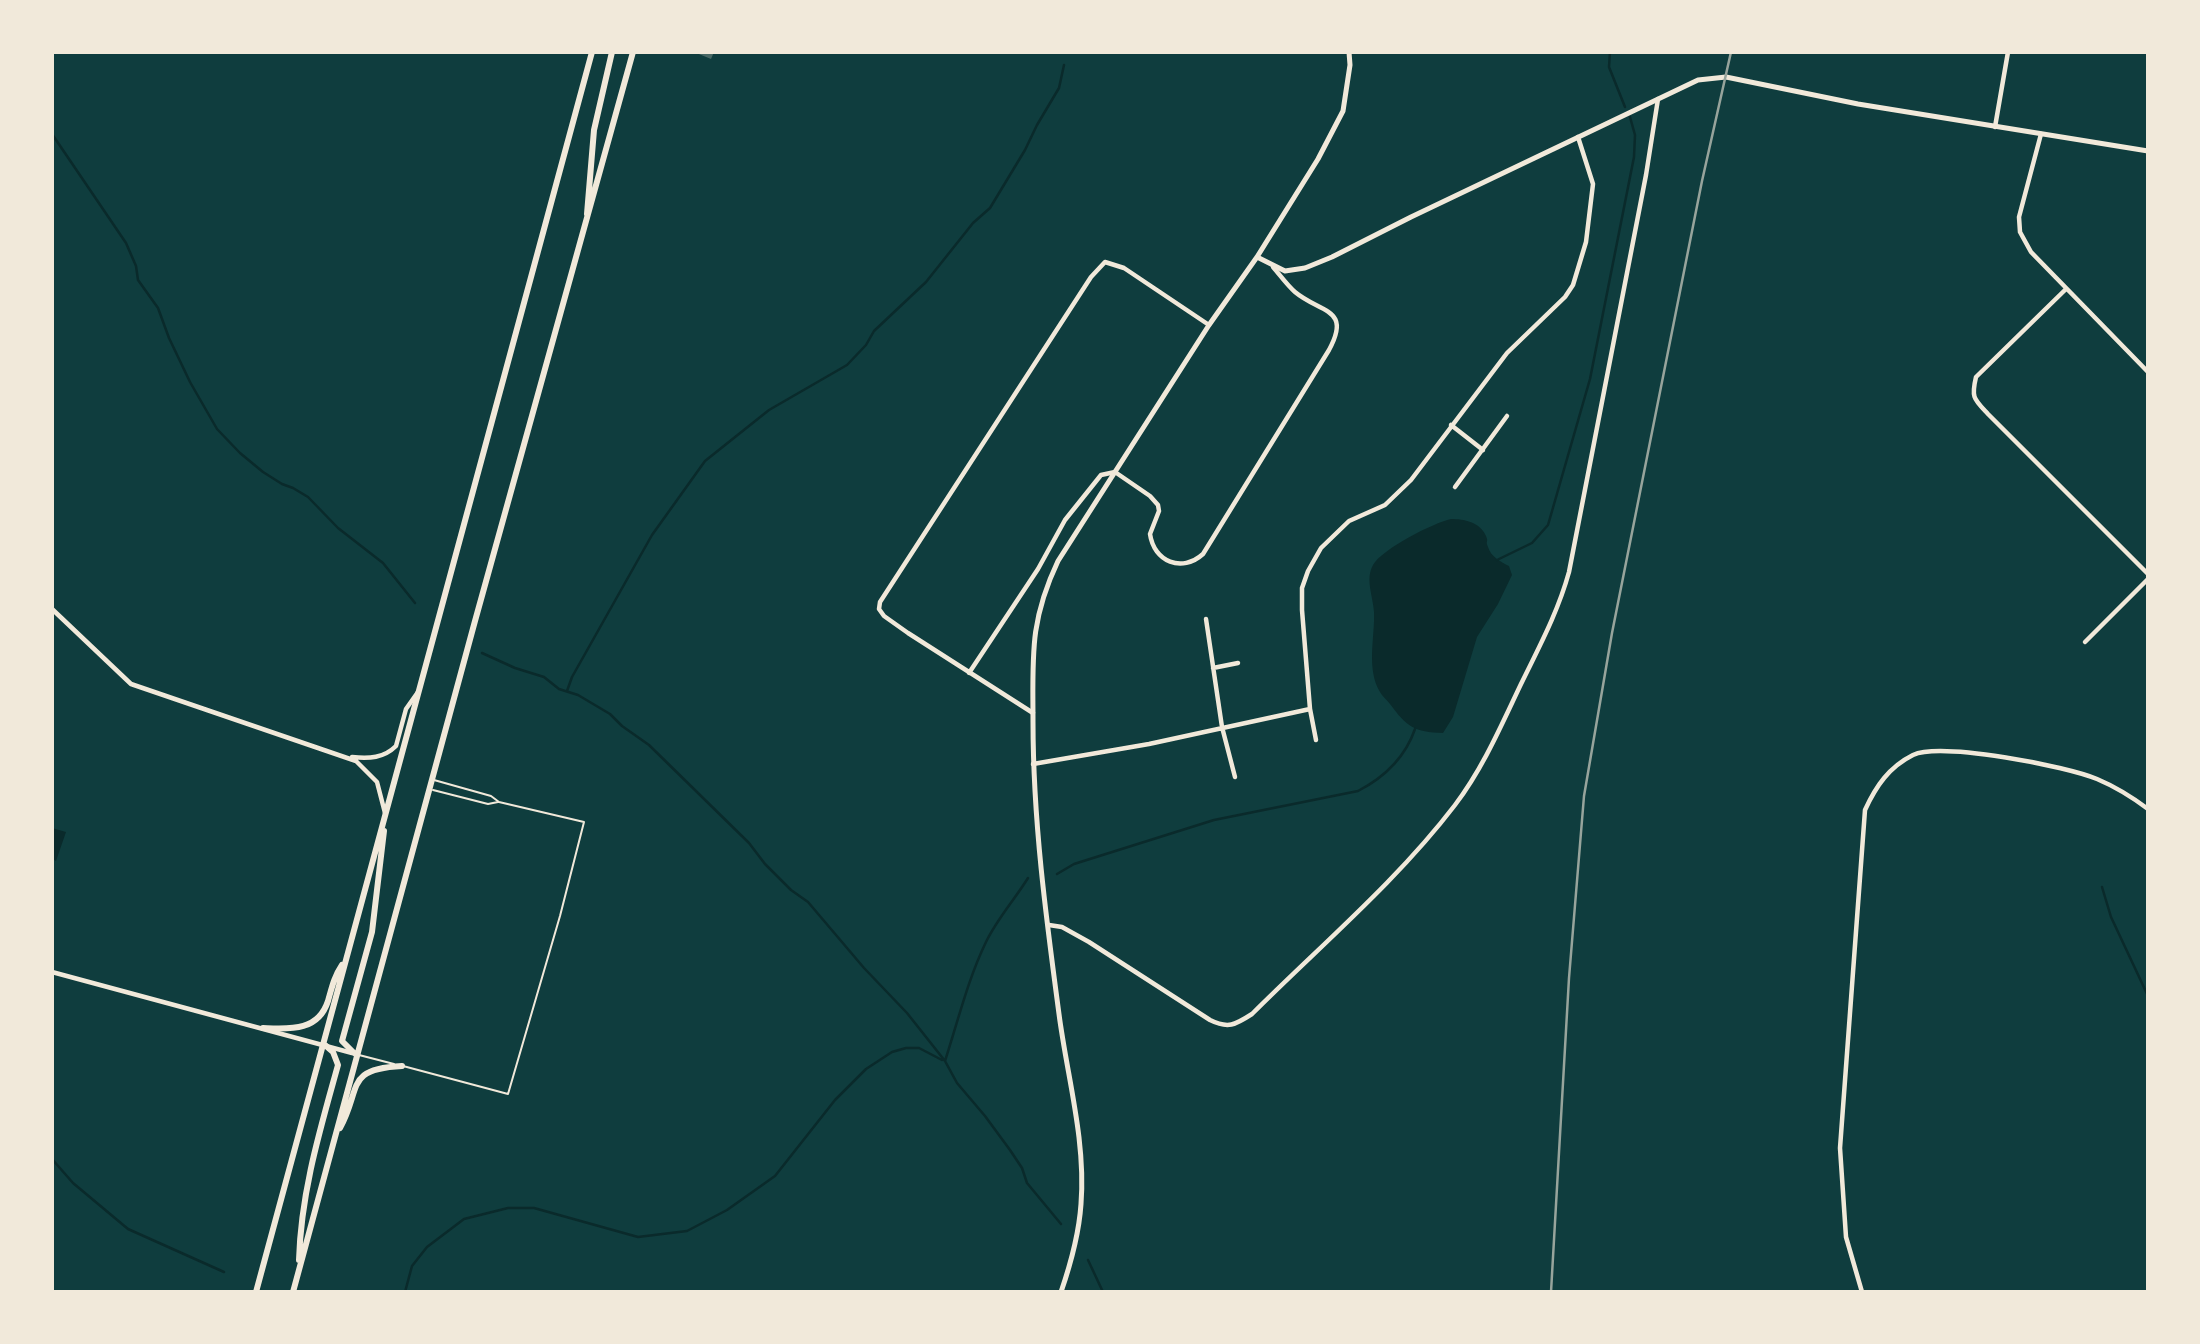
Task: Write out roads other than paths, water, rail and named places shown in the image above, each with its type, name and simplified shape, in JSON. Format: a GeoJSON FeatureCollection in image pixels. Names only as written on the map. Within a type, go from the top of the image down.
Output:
{"type":"FeatureCollection","features":[{"type":"Feature","properties":{"kind":"main road"},"geometry":{"type":"LineString","coordinates":[[256,1292],[592,52]]}},
{"type":"Feature","properties":{"kind":"main road"},"geometry":{"type":"LineString","coordinates":[[586,226],[594,131],[612,52]]}},
{"type":"Feature","properties":{"kind":"main road"},"geometry":{"type":"LineString","coordinates":[[293,1292],[356,1054],[633,52]]}},
{"type":"Feature","properties":{"kind":"main road"},"geometry":{"type":"LineString","coordinates":[[356,1054],[342,1041],[372,932],[386,814]]}},
{"type":"Feature","properties":{"kind":"main road"},"geometry":{"type":"LineString","coordinates":[[262,1028],[293,1029],[317,1019],[327,1004],[333,978],[346,957]]}},
{"type":"Feature","properties":{"kind":"main road"},"geometry":{"type":"LineString","coordinates":[[299,1272],[300,1230],[308,1174],[338,1065],[332,1052],[324,1045]]}},
{"type":"Feature","properties":{"kind":"main road"},"geometry":{"type":"LineString","coordinates":[[334,1139],[348,1114],[357,1081],[369,1070],[402,1066]]}},
{"type":"Feature","properties":{"kind":"street"},"geometry":{"type":"LineString","coordinates":[[1061,1292],[1075,1251],[1082,1201],[1074,1107],[1039,845],[1033,764],[1032,655],[1037,618],[1043,593],[1058,561],[1318,159],[1343,111],[1350,65],[1349,52]]}},
{"type":"Feature","properties":{"kind":"street"},"geometry":{"type":"LineString","coordinates":[[1995,127],[2008,52]]}},
{"type":"Feature","properties":{"kind":"street"},"geometry":{"type":"LineString","coordinates":[[1273,267],[1288,271],[1305,268],[1332,257],[1698,80],[1726,77],[1858,104],[2147,151]]}},
{"type":"Feature","properties":{"kind":"street"},"geometry":{"type":"LineString","coordinates":[[1049,925],[1062,927],[1089,942],[1223,1027],[1239,1023],[1252,1014],[1326,943],[1407,860],[1454,806],[1484,761],[1559,606],[1569,572],[1646,175],[1658,99]]}},
{"type":"Feature","properties":{"kind":"street"},"geometry":{"type":"LineString","coordinates":[[2041,134],[2018,225],[2026,247],[2147,372]]}},
{"type":"Feature","properties":{"kind":"street"},"geometry":{"type":"LineString","coordinates":[[1315,740],[1302,610],[1302,588],[1308,571],[1321,548],[1349,521],[1385,505],[1411,480],[1507,353],[1565,297],[1573,285],[1586,242],[1593,184],[1578,137]]}},
{"type":"Feature","properties":{"kind":"street"},"geometry":{"type":"LineString","coordinates":[[969,673],[1038,569],[1065,520],[1101,475],[1115,472],[1150,496],[1158,505],[1158,517],[1150,534],[1156,550],[1163,558],[1174,564],[1185,564],[1196,561],[1203,554],[1329,350],[1339,328],[1332,314],[1295,292],[1273,267],[1257,257]]}},
{"type":"Feature","properties":{"kind":"street"},"geometry":{"type":"LineString","coordinates":[[1033,713],[884,616],[879,609],[880,602],[1094,272],[1105,262],[1124,268],[1209,325]]}},
{"type":"Feature","properties":{"kind":"street"},"geometry":{"type":"LineString","coordinates":[[2067,289],[1976,377],[1972,392],[1974,399],[1988,414],[2147,577],[2085,642]]}},
{"type":"Feature","properties":{"kind":"street"},"geometry":{"type":"LineString","coordinates":[[1455,487],[1507,416]]}},
{"type":"Feature","properties":{"kind":"street"},"geometry":{"type":"LineString","coordinates":[[1451,425],[1483,450]]}},
{"type":"Feature","properties":{"kind":"street"},"geometry":{"type":"LineString","coordinates":[[52,610],[131,684],[356,761],[377,782],[386,814]]}},
{"type":"Feature","properties":{"kind":"street"},"geometry":{"type":"LineString","coordinates":[[1206,619],[1222,727],[1235,777]]}},
{"type":"Feature","properties":{"kind":"street"},"geometry":{"type":"LineString","coordinates":[[1213,668],[1238,663]]}},
{"type":"Feature","properties":{"kind":"street"},"geometry":{"type":"LineString","coordinates":[[337,755],[370,759],[392,750],[396,746],[406,709],[420,688]]}},
{"type":"Feature","properties":{"kind":"street"},"geometry":{"type":"LineString","coordinates":[[1033,764],[1149,744],[1310,709]]}},
{"type":"Feature","properties":{"kind":"street"},"geometry":{"type":"LineString","coordinates":[[1862,1292],[1846,1237],[1840,1148],[1865,810],[1876,787],[1894,766],[1916,754],[1934,750],[2064,769],[2117,788],[2147,809]]}},
{"type":"Feature","properties":{"kind":"street"},"geometry":{"type":"LineString","coordinates":[[52,972],[356,1054]]}},
{"type":"Feature","properties":{"kind":"lane"},"geometry":{"type":"LineString","coordinates":[[432,780],[491,796],[499,802]]}},
{"type":"Feature","properties":{"kind":"lane"},"geometry":{"type":"LineString","coordinates":[[356,1054],[508,1094],[560,916],[584,822],[499,802],[488,804],[429,789]]}},
{"type":"Feature","properties":{"kind":"water"},"geometry":{"type":"Polygon","coordinates":[[[1451,519],[1480,527],[1486,536],[1491,554],[1509,566],[1512,575],[1477,637],[1453,717],[1443,733],[1412,727],[1382,695],[1376,683],[1372,663],[1374,612],[1370,576],[1378,559],[1397,544],[1451,519]]]}},
{"type":"Feature","properties":{"kind":"water"},"geometry":{"type":"Polygon","coordinates":[[[52,828],[66,832],[56,861],[53,859],[52,828]]]}},
{"type":"Feature","properties":{"kind":"waterway"},"geometry":{"type":"LineString","coordinates":[[1610,52],[1609,67],[1625,107]]}},
{"type":"Feature","properties":{"kind":"waterway"},"geometry":{"type":"LineString","coordinates":[[567,691],[572,677],[652,535],[705,461],[769,410],[847,365],[866,345],[874,331],[926,282],[973,223],[990,208],[1059,88],[1064,65]]}},
{"type":"Feature","properties":{"kind":"waterway"},"geometry":{"type":"LineString","coordinates":[[1497,560],[1532,543],[1548,525],[1590,379],[1634,157],[1635,135],[1630,117]]}},
{"type":"Feature","properties":{"kind":"waterway"},"geometry":{"type":"LineString","coordinates":[[52,134],[126,243],[136,266],[138,280],[158,308],[190,382],[217,429],[263,472],[308,497],[338,528],[383,563],[415,603]]}},
{"type":"Feature","properties":{"kind":"waterway"},"geometry":{"type":"LineString","coordinates":[[482,653],[544,677],[559,689],[578,695],[610,714],[649,745],[749,843],[765,864],[791,890],[808,902],[864,968],[907,1013],[945,1061],[957,1083],[1010,1150],[1022,1168],[1027,1183],[1061,1224]]}},
{"type":"Feature","properties":{"kind":"waterway"},"geometry":{"type":"LineString","coordinates":[[1057,874],[1074,864],[1214,820],[1358,791],[1393,766],[1406,749],[1415,729]]}},
{"type":"Feature","properties":{"kind":"waterway"},"geometry":{"type":"LineString","coordinates":[[945,1061],[986,942],[1028,878]]}},
{"type":"Feature","properties":{"kind":"waterway"},"geometry":{"type":"LineString","coordinates":[[2102,887],[2111,917],[2148,996]]}},
{"type":"Feature","properties":{"kind":"waterway"},"geometry":{"type":"LineString","coordinates":[[405,1292],[412,1266],[427,1247],[464,1219],[508,1208],[534,1208],[638,1237],[687,1231],[727,1210],[775,1176],[835,1100],[866,1069],[892,1052],[906,1048],[919,1048],[942,1060]]}},
{"type":"Feature","properties":{"kind":"waterway"},"geometry":{"type":"LineString","coordinates":[[52,1159],[73,1183],[128,1229],[224,1272]]}},
{"type":"Feature","properties":{"kind":"waterway"},"geometry":{"type":"LineString","coordinates":[[1088,1260],[1103,1292]]}},
{"type":"Feature","properties":{"kind":"railway"},"geometry":{"type":"LineString","coordinates":[[1551,1292],[1569,978],[1584,796],[1612,633],[1702,181],[1731,52]]}}]}
